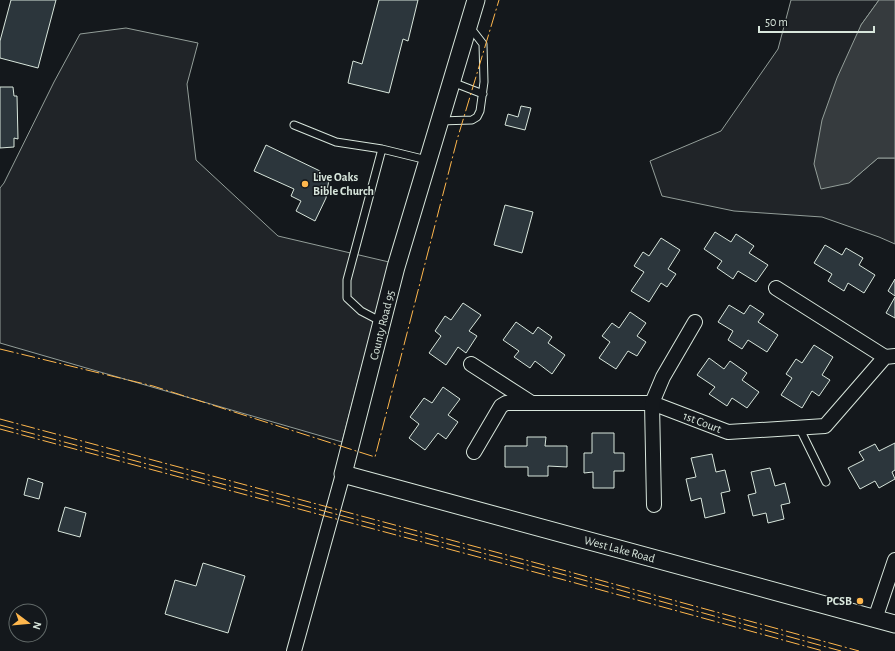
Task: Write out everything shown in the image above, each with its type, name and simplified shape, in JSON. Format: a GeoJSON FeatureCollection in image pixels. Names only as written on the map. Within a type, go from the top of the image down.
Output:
{"type":"FeatureCollection","features":[{"type":"Feature","properties":{"kind":"street","name":"County Road 95"},"geometry":{"type":"LineString","coordinates":[[294,651],[343,474],[396,266],[476,0]]}},
{"type":"Feature","properties":{"kind":"street","name":"1st Court"},"geometry":{"type":"LineString","coordinates":[[474,452],[501,406],[506,403],[514,402],[652,403],[728,432],[825,426],[890,356],[776,288]]}},
{"type":"Feature","properties":{"kind":"street"},"geometry":{"type":"LineString","coordinates":[[654,505],[652,403],[663,377],[695,322]]}},
{"type":"Feature","properties":{"kind":"street"},"geometry":{"type":"LineString","coordinates":[[471,364],[530,402]]}},
{"type":"Feature","properties":{"kind":"street","name":"West Lake Road"},"geometry":{"type":"LineString","coordinates":[[343,474],[895,624]]}},
{"type":"Feature","properties":{"kind":"street"},"geometry":{"type":"LineString","coordinates":[[875,619],[895,560]]}},
{"type":"Feature","properties":{"kind":"lane"},"geometry":{"type":"LineString","coordinates":[[439,120],[472,120],[477,117],[480,111],[483,94],[483,44],[468,26]]}},
{"type":"Feature","properties":{"kind":"lane"},"geometry":{"type":"LineString","coordinates":[[451,82],[483,94]]}},
{"type":"Feature","properties":{"kind":"lane"},"geometry":{"type":"LineString","coordinates":[[294,125],[336,142],[382,149],[427,160]]}},
{"type":"Feature","properties":{"kind":"lane"},"geometry":{"type":"LineString","coordinates":[[382,149],[346,280],[347,298],[361,312],[382,322]]}},
{"type":"Feature","properties":{"kind":"lane"},"geometry":{"type":"LineString","coordinates":[[799,427],[826,482]]}},
{"type":"Feature","properties":{"kind":"shaded area"},"geometry":{"type":"Polygon","coordinates":[[[791,0],[879,0],[861,25],[849,183],[878,158],[895,158],[895,244],[822,217],[734,211],[662,196],[650,161],[721,131],[778,49],[791,0]]]}},
{"type":"Feature","properties":{"kind":"shaded area"},"geometry":{"type":"Polygon","coordinates":[[[879,0],[895,0],[895,158],[878,158],[849,183],[821,189],[814,164],[822,120],[837,78],[861,25],[879,0]]]}},
{"type":"Feature","properties":{"kind":"shaded area"},"geometry":{"type":"Polygon","coordinates":[[[126,28],[198,43],[187,84],[196,160],[278,236],[389,262],[342,442],[0,343],[0,188],[4,183],[54,82],[80,34],[126,28]]]}},
{"type":"Feature","properties":{"kind":"building"},"geometry":{"type":"Polygon","coordinates":[[[11,0],[56,0],[38,68],[0,58],[0,41],[11,0]]]}},
{"type":"Feature","properties":{"kind":"building"},"geometry":{"type":"Polygon","coordinates":[[[379,0],[418,0],[408,41],[403,39],[389,93],[348,83],[353,61],[362,64],[379,0]]]}},
{"type":"Feature","properties":{"kind":"building"},"geometry":{"type":"Polygon","coordinates":[[[0,87],[13,87],[14,96],[17,96],[18,139],[14,138],[14,147],[0,148],[0,87]]]}},
{"type":"Feature","properties":{"kind":"building"},"geometry":{"type":"Polygon","coordinates":[[[521,106],[531,108],[525,130],[505,125],[508,114],[518,117],[521,106]]]}},
{"type":"Feature","properties":{"kind":"building","name":"Live Oaks Bible Church"},"geometry":{"type":"Polygon","coordinates":[[[266,145],[320,171],[317,177],[329,179],[326,198],[315,221],[296,211],[301,201],[291,196],[294,189],[254,171],[266,145]]]}},
{"type":"Feature","properties":{"kind":"building"},"geometry":{"type":"Polygon","coordinates":[[[505,205],[533,212],[522,253],[494,245],[505,205]]]}},
{"type":"Feature","properties":{"kind":"building"},"geometry":{"type":"Polygon","coordinates":[[[715,232],[731,242],[736,234],[754,246],[749,253],[768,265],[756,282],[738,271],[733,279],[717,268],[722,261],[704,249],[715,232]]]}},
{"type":"Feature","properties":{"kind":"building"},"geometry":{"type":"Polygon","coordinates":[[[661,238],[680,250],[668,269],[676,274],[667,287],[661,283],[649,302],[631,291],[644,272],[634,266],[643,252],[649,256],[661,238]]]}},
{"type":"Feature","properties":{"kind":"building"},"geometry":{"type":"Polygon","coordinates":[[[825,245],[842,255],[846,248],[863,258],[859,265],[875,275],[864,293],[848,283],[844,291],[828,281],[832,274],[814,263],[825,245]]]}},
{"type":"Feature","properties":{"kind":"building"},"geometry":{"type":"Polygon","coordinates":[[[895,279],[895,296],[888,291],[895,279]]]}},
{"type":"Feature","properties":{"kind":"building"},"geometry":{"type":"Polygon","coordinates":[[[895,297],[895,318],[886,313],[895,297]]]}},
{"type":"Feature","properties":{"kind":"building"},"geometry":{"type":"Polygon","coordinates":[[[463,303],[481,315],[469,331],[477,336],[466,353],[458,347],[446,365],[429,353],[441,336],[435,331],[445,316],[451,320],[463,303]]]}},
{"type":"Feature","properties":{"kind":"building"},"geometry":{"type":"Polygon","coordinates":[[[729,305],[744,314],[750,305],[764,314],[758,322],[778,335],[767,352],[748,340],[742,349],[728,340],[733,331],[718,322],[729,305]]]}},
{"type":"Feature","properties":{"kind":"building"},"geometry":{"type":"Polygon","coordinates":[[[630,312],[646,323],[637,336],[646,342],[637,356],[628,351],[616,369],[599,358],[610,342],[602,336],[612,323],[619,328],[630,312]]]}},
{"type":"Feature","properties":{"kind":"building"},"geometry":{"type":"Polygon","coordinates":[[[516,322],[533,334],[538,327],[552,337],[548,343],[565,355],[552,374],[535,361],[530,368],[514,357],[519,351],[503,340],[516,322]]]}},
{"type":"Feature","properties":{"kind":"building"},"geometry":{"type":"Polygon","coordinates":[[[814,345],[833,357],[822,375],[830,380],[819,396],[812,391],[802,408],[781,395],[792,378],[786,374],[796,359],[802,363],[814,345]]]}},
{"type":"Feature","properties":{"kind":"building"},"geometry":{"type":"Polygon","coordinates":[[[709,358],[724,369],[730,361],[747,373],[742,380],[759,392],[747,408],[732,398],[727,406],[709,394],[715,387],[697,375],[709,358]]]}},
{"type":"Feature","properties":{"kind":"building"},"geometry":{"type":"Polygon","coordinates":[[[443,387],[460,399],[448,415],[458,422],[446,439],[438,433],[425,450],[409,438],[419,424],[410,417],[424,398],[432,403],[443,387]]]}},
{"type":"Feature","properties":{"kind":"building"},"geometry":{"type":"Polygon","coordinates":[[[592,433],[614,433],[614,453],[624,453],[624,471],[614,471],[614,488],[593,488],[593,472],[584,473],[584,453],[592,453],[592,433]]]}},
{"type":"Feature","properties":{"kind":"building"},"geometry":{"type":"Polygon","coordinates":[[[527,437],[546,437],[545,446],[567,446],[567,467],[548,466],[548,476],[528,476],[528,467],[505,467],[505,446],[527,446],[527,437]]]}},
{"type":"Feature","properties":{"kind":"building"},"geometry":{"type":"Polygon","coordinates":[[[895,443],[895,470],[892,472],[895,479],[879,488],[875,481],[860,489],[848,468],[864,460],[859,452],[875,444],[879,451],[895,443]]]}},
{"type":"Feature","properties":{"kind":"building"},"geometry":{"type":"Polygon","coordinates":[[[712,454],[716,472],[725,470],[730,491],[721,493],[725,513],[705,518],[701,498],[691,501],[686,479],[696,477],[691,458],[712,454]]]}},
{"type":"Feature","properties":{"kind":"building"},"geometry":{"type":"Polygon","coordinates":[[[770,468],[775,486],[785,483],[790,503],[781,505],[784,519],[768,523],[766,513],[753,516],[748,495],[756,493],[751,472],[770,468]]]}},
{"type":"Feature","properties":{"kind":"building"},"geometry":{"type":"Polygon","coordinates":[[[28,478],[43,483],[39,499],[24,495],[28,478]]]}},
{"type":"Feature","properties":{"kind":"building"},"geometry":{"type":"Polygon","coordinates":[[[65,507],[86,513],[80,537],[58,531],[65,507]]]}},
{"type":"Feature","properties":{"kind":"building"},"geometry":{"type":"Polygon","coordinates":[[[203,563],[245,576],[228,633],[165,614],[175,580],[196,586],[203,563]]]}},
{"type":"Feature","properties":{"kind":"power"},"geometry":{"type":"LineString","coordinates":[[0,349],[153,386],[375,457],[457,140],[499,0]]}},
{"type":"Feature","properties":{"kind":"power"},"geometry":{"type":"LineString","coordinates":[[0,419],[859,651]]}},
{"type":"Feature","properties":{"kind":"power"},"geometry":{"type":"LineString","coordinates":[[0,425],[569,576],[841,651]]}},
{"type":"Feature","properties":{"kind":"power"},"geometry":{"type":"LineString","coordinates":[[0,429],[823,651]]}},
{"type":"Feature","properties":{"kind":"place","name":"Live Oaks Bible Church"},"geometry":{"type":"Point","coordinates":[305,184]}},
{"type":"Feature","properties":{"kind":"place","name":"PCSB"},"geometry":{"type":"Point","coordinates":[860,601]}}]}
